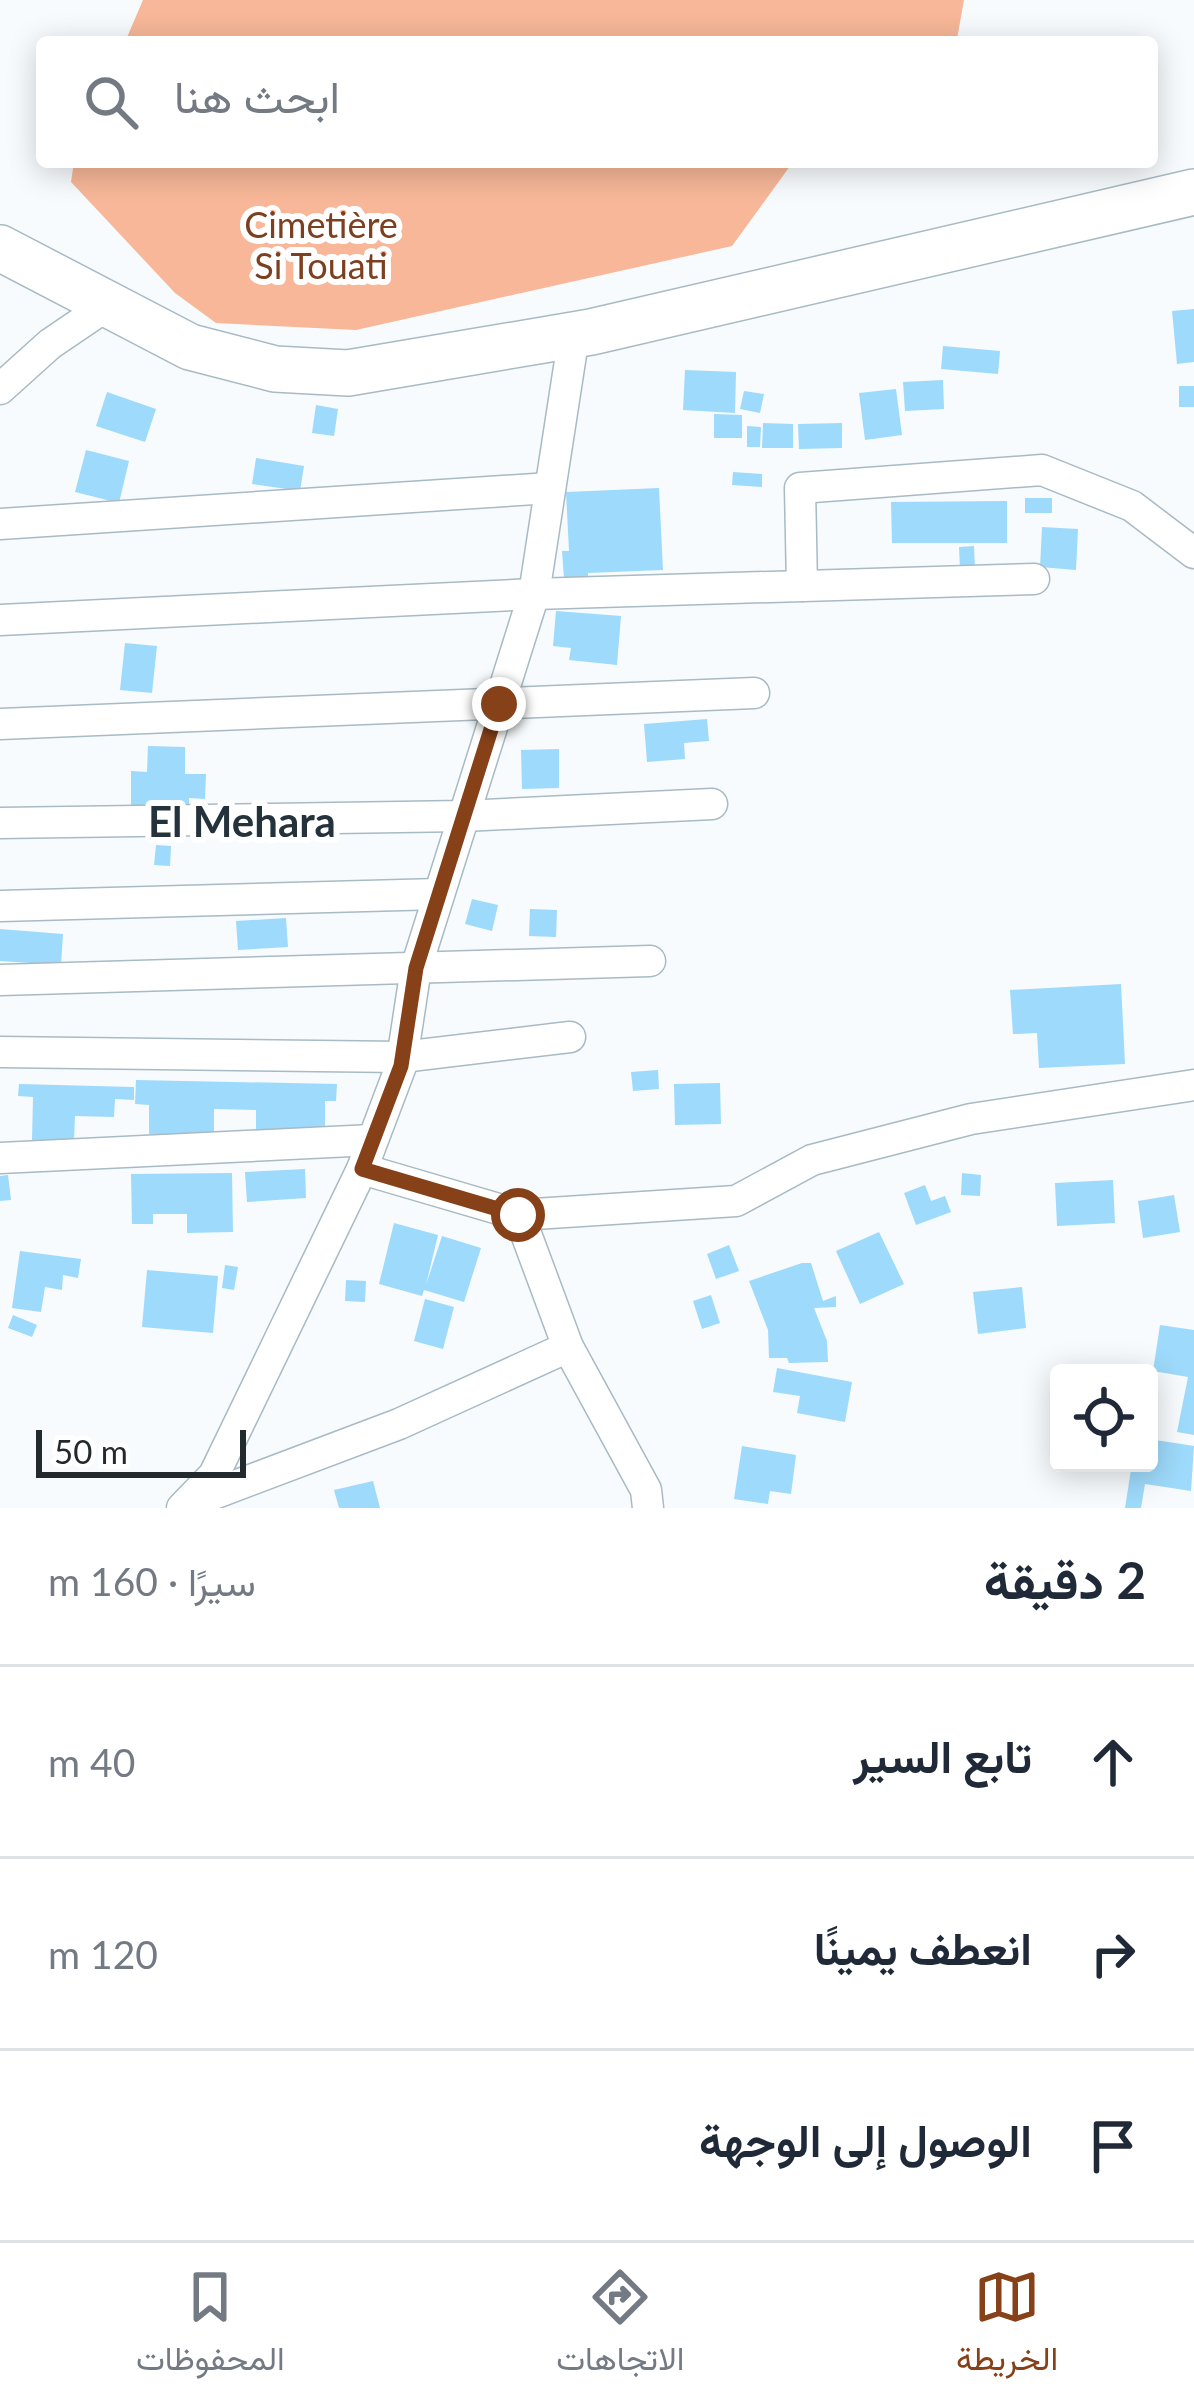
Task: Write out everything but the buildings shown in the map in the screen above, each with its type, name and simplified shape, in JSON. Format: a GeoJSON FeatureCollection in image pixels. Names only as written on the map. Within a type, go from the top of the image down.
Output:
{"type":"FeatureCollection","features":[{"type":"Feature","properties":{"kind":"main road"},"geometry":{"type":"LineString","coordinates":[[0,248],[190,346],[275,369],[348,373],[574,335],[1194,192]]}},
{"type":"Feature","properties":{"kind":"street"},"geometry":{"type":"LineString","coordinates":[[0,389],[50,344],[106,306]]}},
{"type":"Feature","properties":{"kind":"street"},"geometry":{"type":"LineString","coordinates":[[185,1506],[214,1475],[367,1155],[402,1057],[416,968],[534,593],[574,335]]}},
{"type":"Feature","properties":{"kind":"street"},"geometry":{"type":"LineString","coordinates":[[802,586],[800,488],[1042,470],[1132,506],[1194,553]]}},
{"type":"Feature","properties":{"kind":"street"},"geometry":{"type":"LineString","coordinates":[[0,524],[550,488]]}},
{"type":"Feature","properties":{"kind":"street"},"geometry":{"type":"LineString","coordinates":[[0,620],[534,593],[1034,579]]}},
{"type":"Feature","properties":{"kind":"street"},"geometry":{"type":"LineString","coordinates":[[0,724],[754,693]]}},
{"type":"Feature","properties":{"kind":"street"},"geometry":{"type":"LineString","coordinates":[[0,823],[464,816],[712,805]]}},
{"type":"Feature","properties":{"kind":"street"},"geometry":{"type":"LineString","coordinates":[[0,906],[439,894]]}},
{"type":"Feature","properties":{"kind":"street"},"geometry":{"type":"LineString","coordinates":[[0,980],[650,961]]}},
{"type":"Feature","properties":{"kind":"street"},"geometry":{"type":"LineString","coordinates":[[0,1052],[402,1057],[569,1037]]}},
{"type":"Feature","properties":{"kind":"street"},"geometry":{"type":"LineString","coordinates":[[0,1158],[367,1155],[518,1215],[736,1201],[812,1160],[971,1119],[1194,1085]]}},
{"type":"Feature","properties":{"kind":"street"},"geometry":{"type":"LineString","coordinates":[[518,1215],[568,1347],[646,1490],[648,1508]]}},
{"type":"Feature","properties":{"kind":"street"},"geometry":{"type":"LineString","coordinates":[[185,1506],[399,1424],[568,1347]]}},
{"type":"Feature","properties":{"kind":"green space"},"geometry":{"type":"Polygon","coordinates":[[[143,0],[964,0],[958,36],[128,36],[143,0]]]}},
{"type":"Feature","properties":{"kind":"green space","name":"Cimetière Si Touati"},"geometry":{"type":"Polygon","coordinates":[[[73,168],[789,168],[732,246],[356,330],[216,323],[175,293],[71,182],[73,168]]]}},
{"type":"Feature","properties":{"kind":"district","name":"El Mehara"},"geometry":{"type":"Point","coordinates":[242,821]}},
{"type":"Feature","properties":{"kind":"route"},"geometry":{"type":"LineString","coordinates":[[499,704],[416,968],[401,1066],[362,1169],[518,1215]]}}]}
